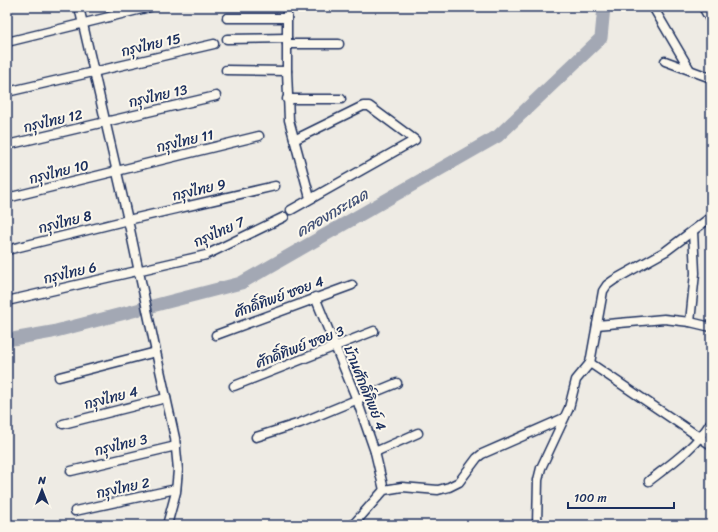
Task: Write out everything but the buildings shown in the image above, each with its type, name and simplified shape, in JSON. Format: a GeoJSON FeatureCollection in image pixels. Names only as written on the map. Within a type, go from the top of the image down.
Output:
{"type":"FeatureCollection","features":[{"type":"Feature","properties":{"kind":"street"},"geometry":{"type":"LineString","coordinates":[[79,7],[117,170],[176,446],[178,470],[176,489],[167,525]]}},
{"type":"Feature","properties":{"kind":"street"},"geometry":{"type":"LineString","coordinates":[[7,42],[150,7]]}},
{"type":"Feature","properties":{"kind":"street"},"geometry":{"type":"LineString","coordinates":[[287,7],[287,99],[289,120],[310,198]]}},
{"type":"Feature","properties":{"kind":"street"},"geometry":{"type":"LineString","coordinates":[[653,7],[690,70]]}},
{"type":"Feature","properties":{"kind":"street"},"geometry":{"type":"LineString","coordinates":[[703,7],[711,21]]}},
{"type":"Feature","properties":{"kind":"street"},"geometry":{"type":"LineString","coordinates":[[227,18],[287,18]]}},
{"type":"Feature","properties":{"kind":"street"},"geometry":{"type":"LineString","coordinates":[[227,39],[339,44]]}},
{"type":"Feature","properties":{"kind":"street","name":"กรุงไทย 15"},"geometry":{"type":"LineString","coordinates":[[7,92],[214,44]]}},
{"type":"Feature","properties":{"kind":"street"},"geometry":{"type":"LineString","coordinates":[[665,61],[711,78]]}},
{"type":"Feature","properties":{"kind":"street"},"geometry":{"type":"LineString","coordinates":[[226,70],[287,71]]}},
{"type":"Feature","properties":{"kind":"street","name":"กรุงไทย 13"},"geometry":{"type":"LineString","coordinates":[[105,122],[216,96]]}},
{"type":"Feature","properties":{"kind":"street"},"geometry":{"type":"LineString","coordinates":[[287,99],[341,99]]}},
{"type":"Feature","properties":{"kind":"street"},"geometry":{"type":"LineString","coordinates":[[291,210],[415,140],[369,106],[364,106],[294,140]]}},
{"type":"Feature","properties":{"kind":"street","name":"กรุงไทย 12"},"geometry":{"type":"LineString","coordinates":[[7,145],[105,122]]}},
{"type":"Feature","properties":{"kind":"street","name":"กรุงไทย 11"},"geometry":{"type":"LineString","coordinates":[[117,170],[259,136]]}},
{"type":"Feature","properties":{"kind":"street","name":"กรุงไทย 10"},"geometry":{"type":"LineString","coordinates":[[7,198],[117,170]]}},
{"type":"Feature","properties":{"kind":"street","name":"กรุงไทย 9"},"geometry":{"type":"LineString","coordinates":[[128,220],[275,186]]}},
{"type":"Feature","properties":{"kind":"street","name":"กรุงไทย 7"},"geometry":{"type":"LineString","coordinates":[[139,270],[206,254],[284,217]]}},
{"type":"Feature","properties":{"kind":"street"},"geometry":{"type":"LineString","coordinates":[[537,525],[539,474],[569,408],[576,380],[590,363],[603,291],[607,285],[614,280],[666,252],[711,217]]}},
{"type":"Feature","properties":{"kind":"street","name":"กรุงไทย 8"},"geometry":{"type":"LineString","coordinates":[[7,250],[128,220]]}},
{"type":"Feature","properties":{"kind":"street"},"geometry":{"type":"LineString","coordinates":[[690,322],[696,273],[693,230]]}},
{"type":"Feature","properties":{"kind":"street","name":"กรุงไทย 6"},"geometry":{"type":"LineString","coordinates":[[7,301],[139,270]]}},
{"type":"Feature","properties":{"kind":"street","name":"ศักดิ์ทิพย์ ซอย 4"},"geometry":{"type":"LineString","coordinates":[[216,335],[315,297],[352,285]]}},
{"type":"Feature","properties":{"kind":"street","name":"บ้านศักดิ์ทิพย์ 4"},"geometry":{"type":"LineString","coordinates":[[315,297],[357,400],[375,452],[384,490]]}},
{"type":"Feature","properties":{"kind":"street"},"geometry":{"type":"LineString","coordinates":[[597,325],[664,319],[690,322],[711,327]]}},
{"type":"Feature","properties":{"kind":"street","name":"ศักดิ์ทิพย์ ซอย 3"},"geometry":{"type":"LineString","coordinates":[[234,386],[374,331]]}},
{"type":"Feature","properties":{"kind":"street"},"geometry":{"type":"LineString","coordinates":[[59,377],[156,352]]}},
{"type":"Feature","properties":{"kind":"street"},"geometry":{"type":"LineString","coordinates":[[590,363],[711,445]]}},
{"type":"Feature","properties":{"kind":"street"},"geometry":{"type":"LineString","coordinates":[[256,437],[300,423],[397,383]]}},
{"type":"Feature","properties":{"kind":"street","name":"กรุงไทย 4"},"geometry":{"type":"LineString","coordinates":[[63,424],[166,398]]}},
{"type":"Feature","properties":{"kind":"street"},"geometry":{"type":"LineString","coordinates":[[353,525],[384,490],[402,487],[438,490],[449,487],[459,482],[477,458],[482,454],[564,418]]}},
{"type":"Feature","properties":{"kind":"street"},"geometry":{"type":"LineString","coordinates":[[649,481],[683,454],[700,438],[711,422]]}},
{"type":"Feature","properties":{"kind":"street"},"geometry":{"type":"LineString","coordinates":[[375,452],[418,433]]}},
{"type":"Feature","properties":{"kind":"street","name":"กรุงไทย 3"},"geometry":{"type":"LineString","coordinates":[[71,470],[176,446]]}},
{"type":"Feature","properties":{"kind":"street","name":"กรุงไทย 2"},"geometry":{"type":"LineString","coordinates":[[75,511],[176,489]]}},
{"type":"Feature","properties":{"kind":"waterway","name":"คลองกระเฉด"},"geometry":{"type":"LineString","coordinates":[[7,340],[52,332],[241,283],[498,136],[601,38],[604,7]]}}]}
